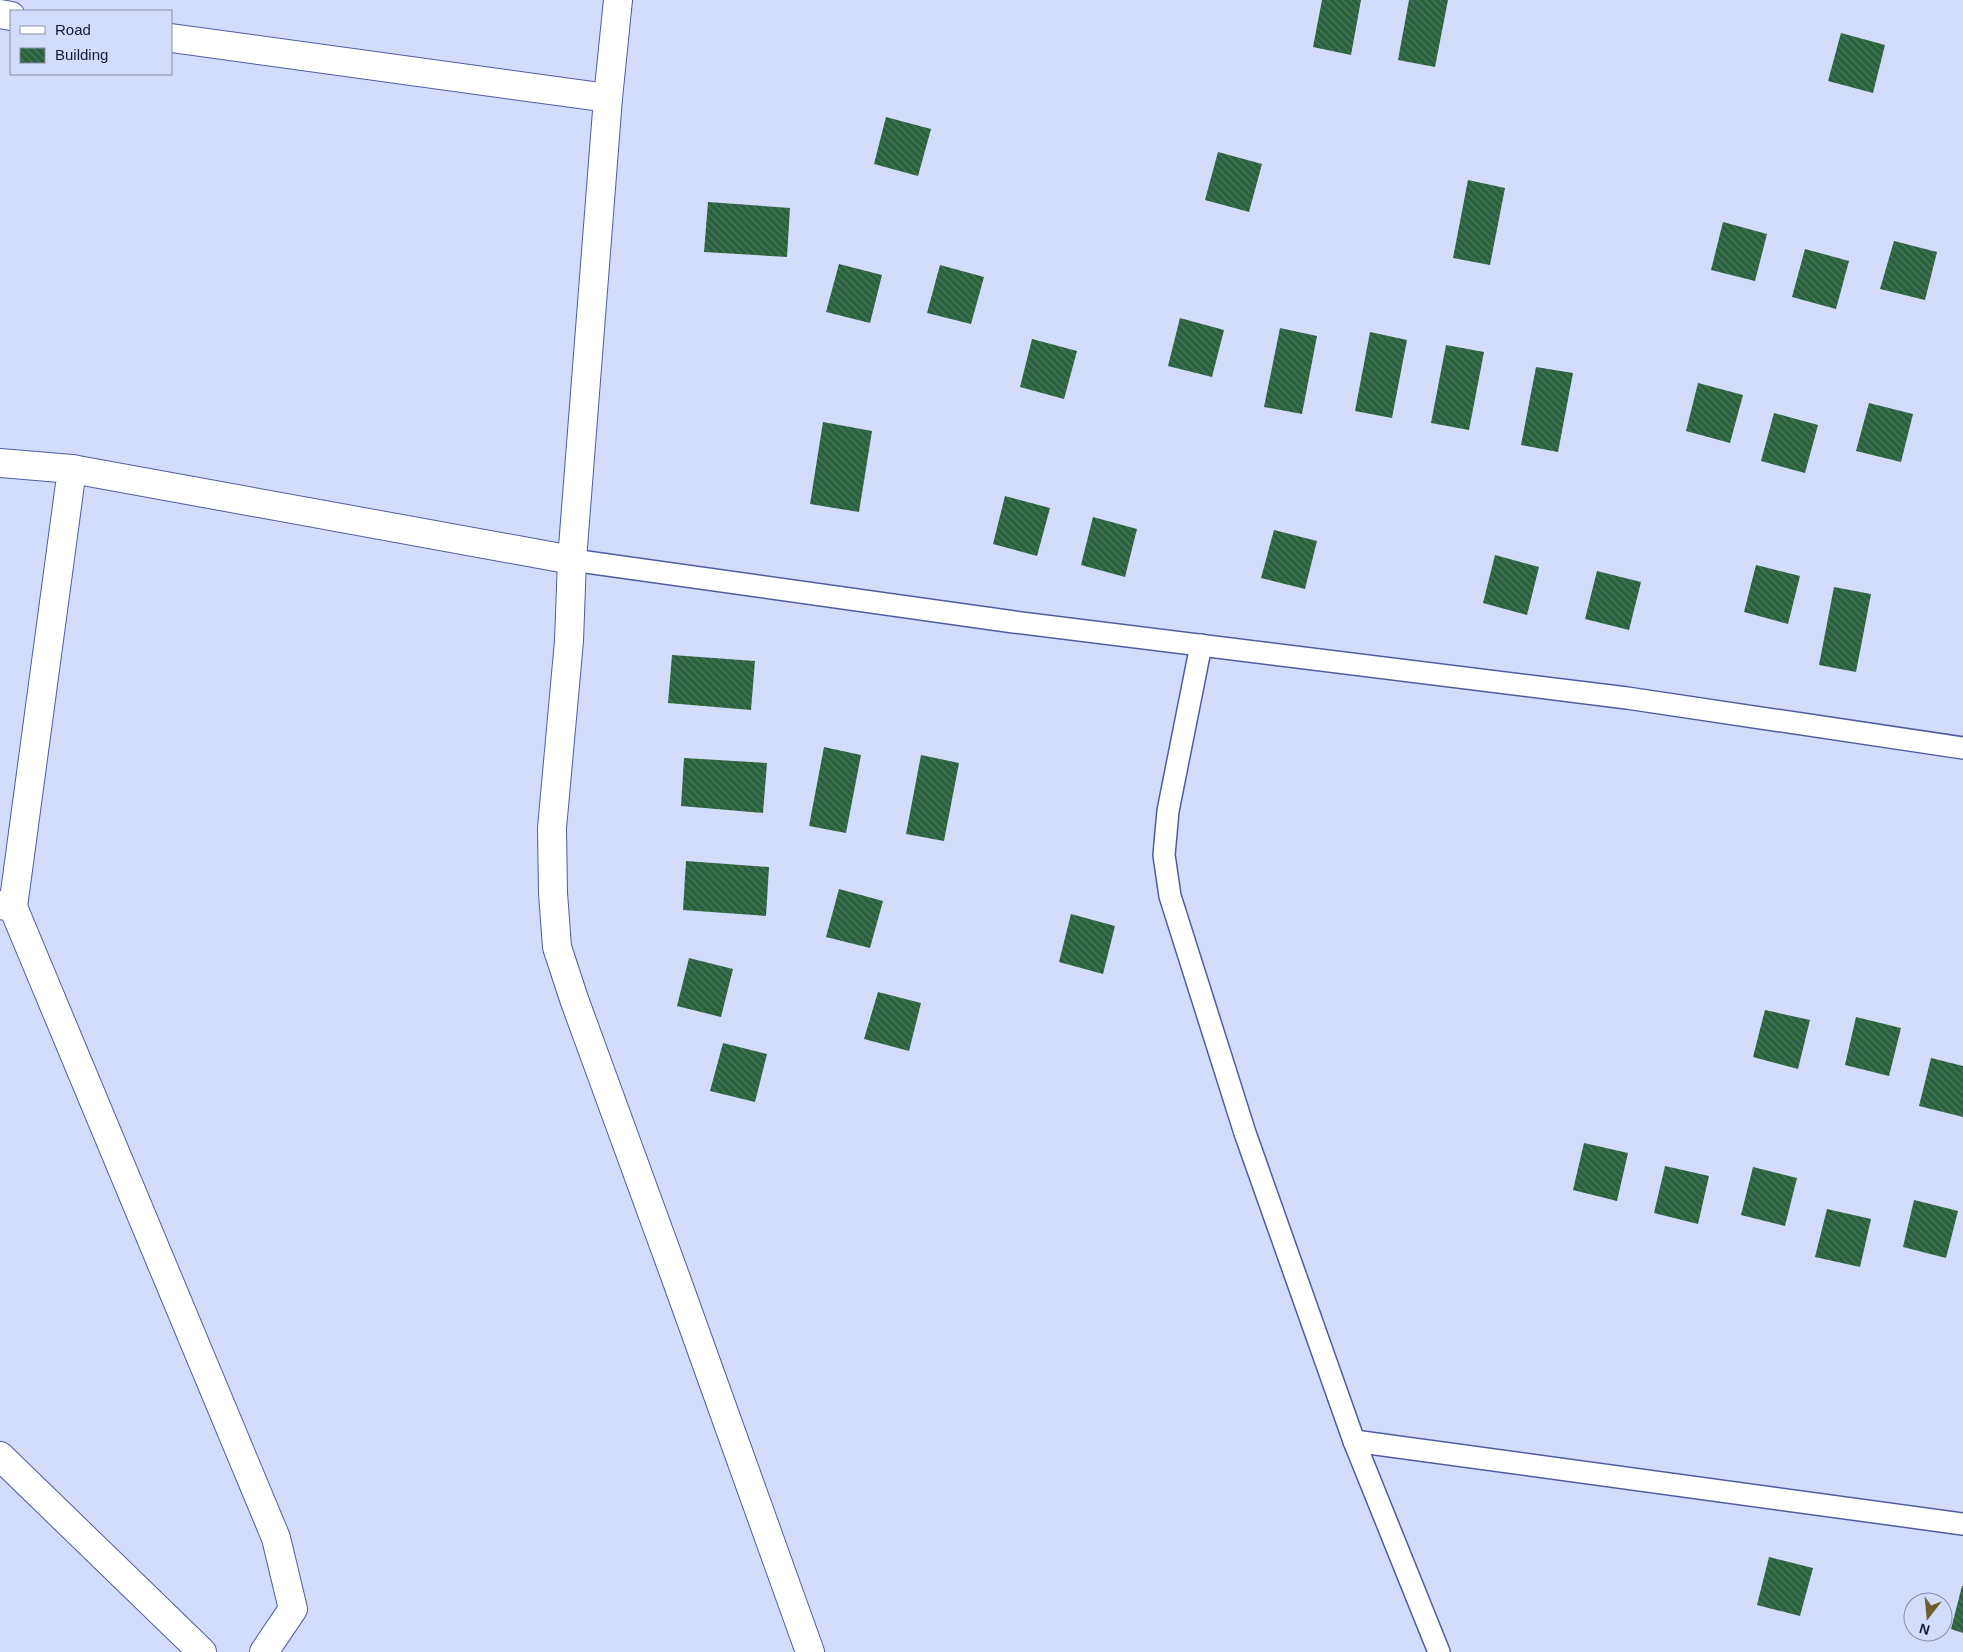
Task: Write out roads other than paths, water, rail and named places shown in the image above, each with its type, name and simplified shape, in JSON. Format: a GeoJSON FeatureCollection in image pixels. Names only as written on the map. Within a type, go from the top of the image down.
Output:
{"type":"FeatureCollection","features":[{"type":"Feature","properties":{"kind":"street"},"geometry":{"type":"LineString","coordinates":[[618,0],[608,98],[572,560],[569,641],[552,828],[553,893],[558,948],[574,999],[810,1652]]}},
{"type":"Feature","properties":{"kind":"street"},"geometry":{"type":"LineString","coordinates":[[172,38],[608,98]]}},
{"type":"Feature","properties":{"kind":"street"},"geometry":{"type":"LineString","coordinates":[[0,463],[72,469],[572,560]]}},
{"type":"Feature","properties":{"kind":"street"},"geometry":{"type":"LineString","coordinates":[[72,469],[7,906],[276,1538],[292,1609],[264,1652]]}},
{"type":"Feature","properties":{"kind":"street"},"geometry":{"type":"LineString","coordinates":[[0,1456],[202,1652]]}},
{"type":"Feature","properties":{"kind":"lane"},"geometry":{"type":"LineString","coordinates":[[572,560],[1014,622],[1627,698],[1963,748]]}},
{"type":"Feature","properties":{"kind":"lane"},"geometry":{"type":"LineString","coordinates":[[1200,645],[1168,811],[1164,855],[1170,896],[1245,1133],[1354,1442],[1439,1652]]}},
{"type":"Feature","properties":{"kind":"lane"},"geometry":{"type":"LineString","coordinates":[[1354,1442],[1963,1524]]}}]}
